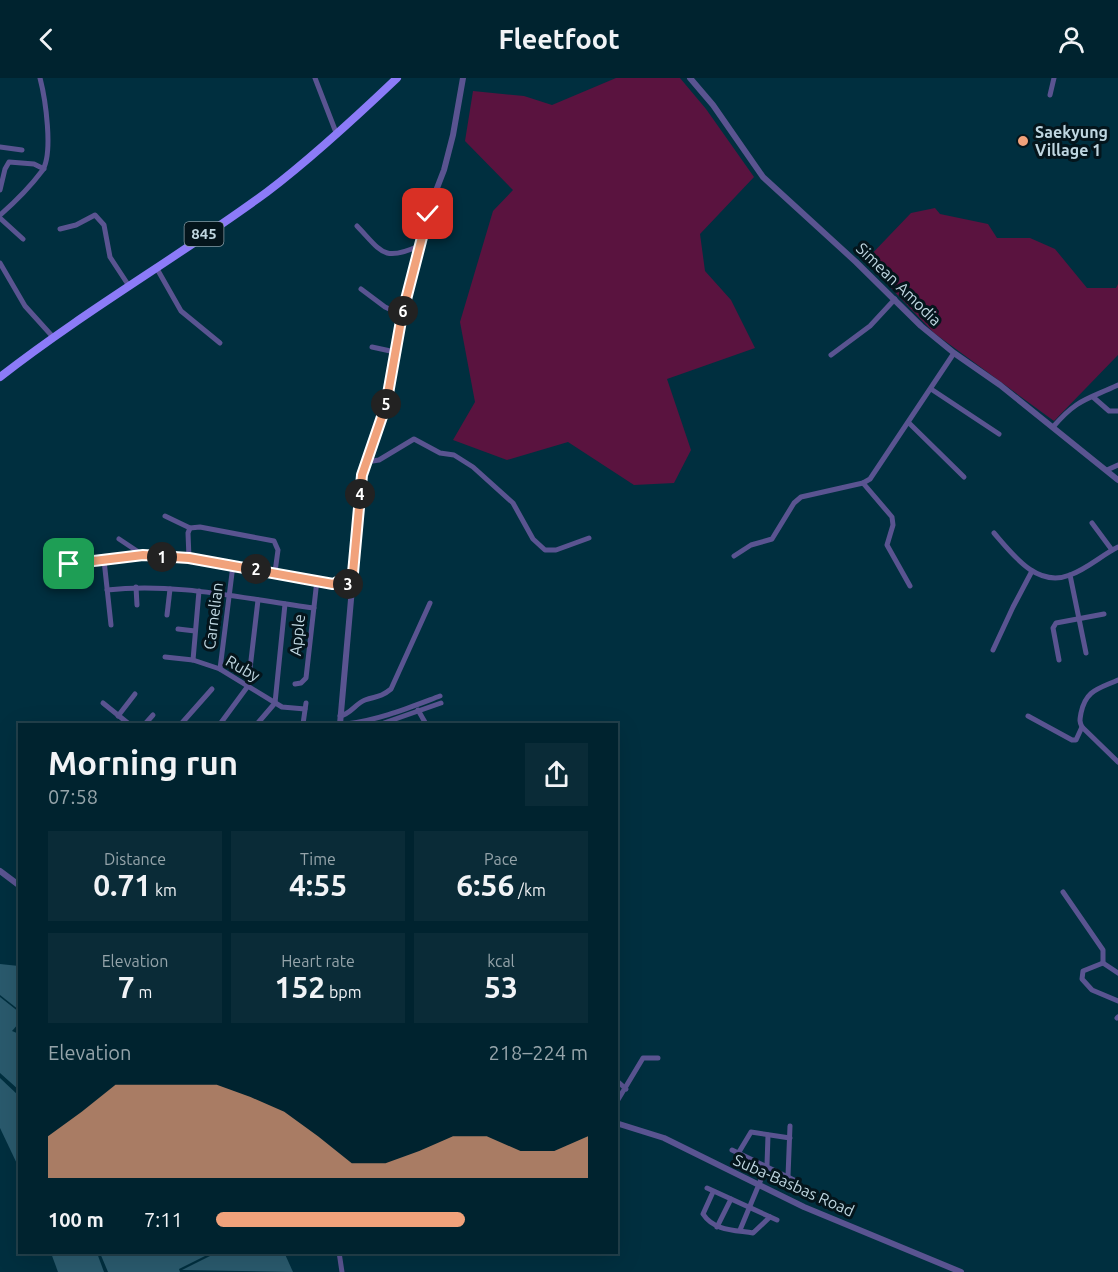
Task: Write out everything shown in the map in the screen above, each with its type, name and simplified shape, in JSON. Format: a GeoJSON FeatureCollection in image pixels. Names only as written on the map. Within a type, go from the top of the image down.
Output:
{"type":"FeatureCollection","features":[{"type":"Feature","properties":{"kind":"main road","name":"845"},"geometry":{"type":"LineString","coordinates":[[0,376],[53,337],[268,191],[337,135],[397,78]]}},
{"type":"Feature","properties":{"kind":"street"},"geometry":{"type":"LineString","coordinates":[[24,239],[0,217],[44,169],[48,141],[40,78]]}},
{"type":"Feature","properties":{"kind":"street"},"geometry":{"type":"LineString","coordinates":[[315,78],[337,135]]}},
{"type":"Feature","properties":{"kind":"street"},"geometry":{"type":"LineString","coordinates":[[340,723],[362,475],[386,405],[402,315],[428,214],[446,161],[462,92],[463,78]]}},
{"type":"Feature","properties":{"kind":"street","name":"Simean Amodia"},"geometry":{"type":"LineString","coordinates":[[690,78],[713,105],[764,177],[921,326],[954,353],[1000,385],[1118,480]]}},
{"type":"Feature","properties":{"kind":"street"},"geometry":{"type":"LineString","coordinates":[[1050,95],[1054,78]]}},
{"type":"Feature","properties":{"kind":"street"},"geometry":{"type":"LineString","coordinates":[[0,147],[22,150]]}},
{"type":"Feature","properties":{"kind":"street"},"geometry":{"type":"LineString","coordinates":[[0,190],[9,162],[34,164],[44,169]]}},
{"type":"Feature","properties":{"kind":"street"},"geometry":{"type":"LineString","coordinates":[[60,229],[76,225],[95,215],[104,225],[110,257],[129,286]]}},
{"type":"Feature","properties":{"kind":"street"},"geometry":{"type":"LineString","coordinates":[[357,226],[381,251],[398,255],[419,246]]}},
{"type":"Feature","properties":{"kind":"street"},"geometry":{"type":"LineString","coordinates":[[0,263],[25,306],[53,337]]}},
{"type":"Feature","properties":{"kind":"street"},"geometry":{"type":"LineString","coordinates":[[156,267],[181,311],[220,343]]}},
{"type":"Feature","properties":{"kind":"street"},"geometry":{"type":"LineString","coordinates":[[361,289],[385,307],[402,315]]}},
{"type":"Feature","properties":{"kind":"street"},"geometry":{"type":"LineString","coordinates":[[831,355],[870,326],[895,299]]}},
{"type":"Feature","properties":{"kind":"street"},"geometry":{"type":"LineString","coordinates":[[372,347],[395,352]]}},
{"type":"Feature","properties":{"kind":"street"},"geometry":{"type":"LineString","coordinates":[[734,556],[752,545],[772,539],[801,497],[863,483],[870,479],[954,353]]}},
{"type":"Feature","properties":{"kind":"street"},"geometry":{"type":"LineString","coordinates":[[1053,427],[1070,407],[1079,401],[1118,386]]}},
{"type":"Feature","properties":{"kind":"street"},"geometry":{"type":"LineString","coordinates":[[931,389],[999,434]]}},
{"type":"Feature","properties":{"kind":"street"},"geometry":{"type":"LineString","coordinates":[[1093,397],[1109,411],[1118,411]]}},
{"type":"Feature","properties":{"kind":"street"},"geometry":{"type":"LineString","coordinates":[[909,423],[964,477]]}},
{"type":"Feature","properties":{"kind":"street"},"geometry":{"type":"LineString","coordinates":[[366,462],[379,460],[414,439],[440,453],[454,455],[473,467],[513,503],[533,539],[545,550],[556,550],[589,538]]}},
{"type":"Feature","properties":{"kind":"street"},"geometry":{"type":"LineString","coordinates":[[1107,470],[1118,465]]}},
{"type":"Feature","properties":{"kind":"street"},"geometry":{"type":"LineString","coordinates":[[863,483],[892,517],[893,525],[887,544],[910,586]]}},
{"type":"Feature","properties":{"kind":"street"},"geometry":{"type":"LineString","coordinates":[[165,516],[190,528],[200,527],[274,541],[278,550],[275,572]]}},
{"type":"Feature","properties":{"kind":"street"},"geometry":{"type":"LineString","coordinates":[[994,533],[1022,565],[1052,578],[1070,575],[1115,548],[1092,523]]}},
{"type":"Feature","properties":{"kind":"street"},"geometry":{"type":"LineString","coordinates":[[189,558],[188,533],[190,528]]}},
{"type":"Feature","properties":{"kind":"street"},"geometry":{"type":"LineString","coordinates":[[119,539],[143,555]]}},
{"type":"Feature","properties":{"kind":"street"},"geometry":{"type":"LineString","coordinates":[[69,564],[143,555],[189,558],[275,572],[351,588]]}},
{"type":"Feature","properties":{"kind":"street"},"geometry":{"type":"LineString","coordinates":[[104,560],[111,624]]}},
{"type":"Feature","properties":{"kind":"street","name":"Carnelian"},"geometry":{"type":"LineString","coordinates":[[220,669],[233,565]]}},
{"type":"Feature","properties":{"kind":"street"},"geometry":{"type":"LineString","coordinates":[[993,650],[1012,607],[1032,571]]}},
{"type":"Feature","properties":{"kind":"street"},"geometry":{"type":"LineString","coordinates":[[1070,575],[1086,653]]}},
{"type":"Feature","properties":{"kind":"street","name":"Apple"},"geometry":{"type":"LineString","coordinates":[[295,684],[302,683],[306,678],[317,580]]}},
{"type":"Feature","properties":{"kind":"street"},"geometry":{"type":"LineString","coordinates":[[107,590],[136,587],[199,591],[314,608]]}},
{"type":"Feature","properties":{"kind":"street"},"geometry":{"type":"LineString","coordinates":[[136,587],[137,605]]}},
{"type":"Feature","properties":{"kind":"street"},"geometry":{"type":"LineString","coordinates":[[167,615],[170,589]]}},
{"type":"Feature","properties":{"kind":"street"},"geometry":{"type":"LineString","coordinates":[[193,660],[199,591]]}},
{"type":"Feature","properties":{"kind":"street"},"geometry":{"type":"LineString","coordinates":[[221,723],[248,686],[258,600]]}},
{"type":"Feature","properties":{"kind":"street"},"geometry":{"type":"LineString","coordinates":[[340,716],[348,715],[363,701],[379,698],[391,689],[430,603]]}},
{"type":"Feature","properties":{"kind":"street"},"geometry":{"type":"LineString","coordinates":[[257,723],[275,703],[285,604]]}},
{"type":"Feature","properties":{"kind":"street"},"geometry":{"type":"LineString","coordinates":[[1059,660],[1053,628],[1059,621],[1104,614]]}},
{"type":"Feature","properties":{"kind":"street"},"geometry":{"type":"LineString","coordinates":[[178,629],[195,631]]}},
{"type":"Feature","properties":{"kind":"street","name":"Ruby"},"geometry":{"type":"LineString","coordinates":[[165,657],[193,660],[220,669],[282,707],[306,706],[303,723]]}},
{"type":"Feature","properties":{"kind":"street"},"geometry":{"type":"LineString","coordinates":[[1118,680],[1092,692],[1084,700],[1079,721],[1118,762]]}},
{"type":"Feature","properties":{"kind":"street"},"geometry":{"type":"LineString","coordinates":[[182,723],[212,689]]}},
{"type":"Feature","properties":{"kind":"street"},"geometry":{"type":"LineString","coordinates":[[118,716],[135,694]]}},
{"type":"Feature","properties":{"kind":"street"},"geometry":{"type":"LineString","coordinates":[[383,723],[440,699]]}},
{"type":"Feature","properties":{"kind":"street"},"geometry":{"type":"LineString","coordinates":[[103,703],[128,723]]}},
{"type":"Feature","properties":{"kind":"street"},"geometry":{"type":"LineString","coordinates":[[418,708],[423,723]]}},
{"type":"Feature","properties":{"kind":"street"},"geometry":{"type":"LineString","coordinates":[[357,723],[418,708]]}},
{"type":"Feature","properties":{"kind":"street"},"geometry":{"type":"LineString","coordinates":[[146,723],[153,715]]}},
{"type":"Feature","properties":{"kind":"street"},"geometry":{"type":"LineString","coordinates":[[1028,716],[1072,740],[1076,740],[1082,726]]}},
{"type":"Feature","properties":{"kind":"street"},"geometry":{"type":"LineString","coordinates":[[0,871],[18,884]]}},
{"type":"Feature","properties":{"kind":"street"},"geometry":{"type":"LineString","coordinates":[[1063,892],[1102,950],[1102,963]]}},
{"type":"Feature","properties":{"kind":"street"},"geometry":{"type":"LineString","coordinates":[[1102,963],[1118,973]]}},
{"type":"Feature","properties":{"kind":"street"},"geometry":{"type":"LineString","coordinates":[[1102,963],[1083,971],[1082,979],[1092,990],[1118,1001]]}},
{"type":"Feature","properties":{"kind":"street"},"geometry":{"type":"LineString","coordinates":[[618,1100],[643,1058],[657,1058]]}},
{"type":"Feature","properties":{"kind":"street"},"geometry":{"type":"LineString","coordinates":[[618,1082],[626,1089]]}},
{"type":"Feature","properties":{"kind":"street","name":"Suba-Basbas Road"},"geometry":{"type":"LineString","coordinates":[[618,1124],[664,1138],[759,1186],[961,1272]]}},
{"type":"Feature","properties":{"kind":"street"},"geometry":{"type":"LineString","coordinates":[[788,1176],[790,1126]]}},
{"type":"Feature","properties":{"kind":"street"},"geometry":{"type":"LineString","coordinates":[[790,1138],[751,1132],[736,1151],[798,1182]]}},
{"type":"Feature","properties":{"kind":"street"},"geometry":{"type":"LineString","coordinates":[[740,1230],[767,1165],[768,1135]]}},
{"type":"Feature","properties":{"kind":"street"},"geometry":{"type":"LineString","coordinates":[[706,1188],[777,1220]]}},
{"type":"Feature","properties":{"kind":"street"},"geometry":{"type":"LineString","coordinates":[[713,1192],[703,1214],[707,1221],[717,1227],[753,1233],[770,1217]]}},
{"type":"Feature","properties":{"kind":"street"},"geometry":{"type":"LineString","coordinates":[[717,1227],[731,1199]]}},
{"type":"Feature","properties":{"kind":"street"},"geometry":{"type":"LineString","coordinates":[[339,1254],[342,1272]]}},
{"type":"Feature","properties":{"kind":"street"},"geometry":{"type":"LineString","coordinates":[[941,1272],[945,1265]]}},
{"type":"Feature","properties":{"kind":"shaded area"},"geometry":{"type":"Polygon","coordinates":[[[616,78],[680,78],[706,109],[754,177],[700,234],[705,271],[731,300],[755,348],[667,379],[691,450],[674,483],[634,485],[568,442],[507,460],[453,440],[475,402],[460,322],[493,211],[513,190],[465,141],[473,91],[524,96],[552,105],[616,78]]]}},
{"type":"Feature","properties":{"kind":"shaded area"},"geometry":{"type":"Polygon","coordinates":[[[935,208],[940,214],[988,224],[997,238],[1030,238],[1055,249],[1087,288],[1116,288],[1118,284],[1118,355],[1054,421],[934,333],[865,261],[911,213],[935,208]]]}},
{"type":"Feature","properties":{"kind":"water"},"geometry":{"type":"Polygon","coordinates":[[[0,964],[18,966],[18,1009],[0,995],[0,964]]]}},
{"type":"Feature","properties":{"kind":"water"},"geometry":{"type":"Polygon","coordinates":[[[0,997],[18,1011],[18,1024],[12,1031],[18,1034],[18,1089],[0,1073],[0,997]]]}},
{"type":"Feature","properties":{"kind":"water"},"geometry":{"type":"Polygon","coordinates":[[[0,1078],[18,1095],[18,1166],[0,1128],[0,1078]]]}},
{"type":"Feature","properties":{"kind":"water"},"geometry":{"type":"Polygon","coordinates":[[[51,1254],[97,1254],[104,1272],[58,1272],[51,1254]]]}},
{"type":"Feature","properties":{"kind":"water"},"geometry":{"type":"Polygon","coordinates":[[[100,1254],[209,1254],[179,1269],[180,1272],[108,1272],[100,1254]]]}},
{"type":"Feature","properties":{"kind":"water"},"geometry":{"type":"Polygon","coordinates":[[[214,1254],[285,1254],[293,1272],[182,1270],[214,1254]]]}},
{"type":"Feature","properties":{"kind":"place","name":"Saekyung Village 1"},"geometry":{"type":"Point","coordinates":[1023,141]}},
{"type":"Feature","properties":{"kind":"route"},"geometry":{"type":"LineString","coordinates":[[69,564],[143,555],[189,558],[277,572],[333,584],[337,582],[352,584],[362,475],[386,405],[402,315],[428,214]]}}]}
